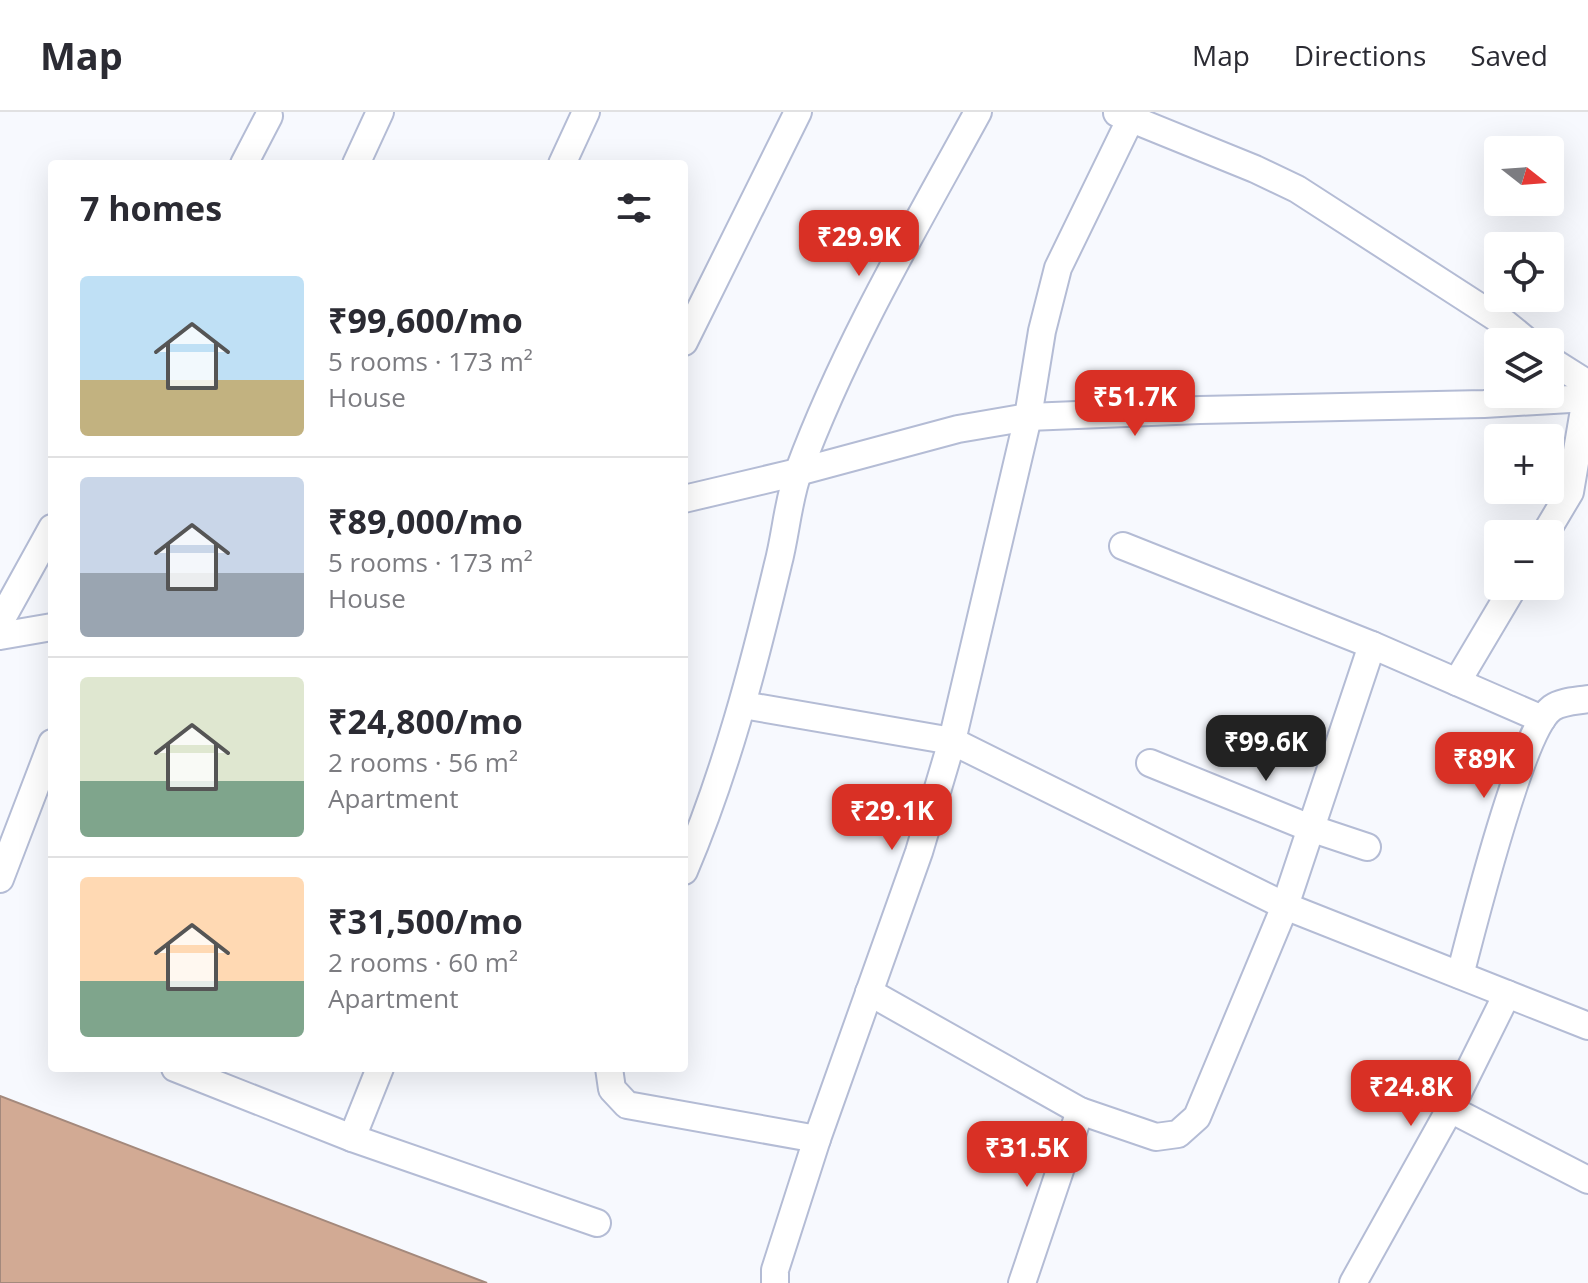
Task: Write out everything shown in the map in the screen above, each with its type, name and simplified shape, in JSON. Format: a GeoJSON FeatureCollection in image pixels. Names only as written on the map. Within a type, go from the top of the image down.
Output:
{"type":"FeatureCollection","features":[{"type":"Feature","properties":{"kind":"street"},"geometry":{"type":"LineString","coordinates":[[358,160],[380,112]]}},
{"type":"Feature","properties":{"kind":"street"},"geometry":{"type":"LineString","coordinates":[[564,160],[586,112]]}},
{"type":"Feature","properties":{"kind":"street"},"geometry":{"type":"LineString","coordinates":[[688,334],[798,112]]}},
{"type":"Feature","properties":{"kind":"street"},"geometry":{"type":"LineString","coordinates":[[688,861],[743,705],[798,472],[866,316],[978,112]]}},
{"type":"Feature","properties":{"kind":"street"},"geometry":{"type":"LineString","coordinates":[[775,1283],[775,1270],[817,1139],[919,852],[952,741],[1028,417],[1042,331],[1058,268],[1123,115],[1297,189],[1511,328]]}},
{"type":"Feature","properties":{"kind":"street"},"geometry":{"type":"LineString","coordinates":[[246,160],[269,116]]}},
{"type":"Feature","properties":{"kind":"street"},"geometry":{"type":"LineString","coordinates":[[1564,372],[1587,393]]}},
{"type":"Feature","properties":{"kind":"street"},"geometry":{"type":"LineString","coordinates":[[688,498],[958,429],[1028,417],[1484,404],[1587,393]]}},
{"type":"Feature","properties":{"kind":"street"},"geometry":{"type":"LineString","coordinates":[[1553,520],[1570,492],[1587,393]]}},
{"type":"Feature","properties":{"kind":"street"},"geometry":{"type":"LineString","coordinates":[[0,622],[48,535]]}},
{"type":"Feature","properties":{"kind":"street"},"geometry":{"type":"LineString","coordinates":[[1123,546],[1372,645],[1542,719]]}},
{"type":"Feature","properties":{"kind":"street"},"geometry":{"type":"LineString","coordinates":[[1457,682],[1506,600]]}},
{"type":"Feature","properties":{"kind":"street"},"geometry":{"type":"LineString","coordinates":[[0,636],[48,628]]}},
{"type":"Feature","properties":{"kind":"street"},"geometry":{"type":"LineString","coordinates":[[869,992],[1080,1111],[1156,1137],[1178,1134],[1197,1117],[1285,906],[1372,645]]}},
{"type":"Feature","properties":{"kind":"street"},"geometry":{"type":"LineString","coordinates":[[1460,975],[1488,867],[1531,740],[1542,719],[1553,707],[1588,699]]}},
{"type":"Feature","properties":{"kind":"street"},"geometry":{"type":"LineString","coordinates":[[743,705],[952,741],[1285,906],[1588,1026]]}},
{"type":"Feature","properties":{"kind":"street"},"geometry":{"type":"LineString","coordinates":[[0,879],[48,753]]}},
{"type":"Feature","properties":{"kind":"street"},"geometry":{"type":"LineString","coordinates":[[1150,763],[1310,828],[1367,847]]}},
{"type":"Feature","properties":{"kind":"street"},"geometry":{"type":"LineString","coordinates":[[1358,1281],[1507,994]]}},
{"type":"Feature","properties":{"kind":"street"},"geometry":{"type":"LineString","coordinates":[[185,1072],[352,1138],[597,1223]]}},
{"type":"Feature","properties":{"kind":"street"},"geometry":{"type":"LineString","coordinates":[[352,1138],[378,1072]]}},
{"type":"Feature","properties":{"kind":"street"},"geometry":{"type":"LineString","coordinates":[[610,1072],[612,1089],[627,1105],[817,1139]]}},
{"type":"Feature","properties":{"kind":"street"},"geometry":{"type":"LineString","coordinates":[[1450,1109],[1588,1180]]}},
{"type":"Feature","properties":{"kind":"street"},"geometry":{"type":"LineString","coordinates":[[1022,1283],[1080,1111]]}},
{"type":"Feature","properties":{"kind":"shaded area"},"geometry":{"type":"Polygon","coordinates":[[[0,1096],[487,1283],[0,1283],[0,1096]]]}}]}
